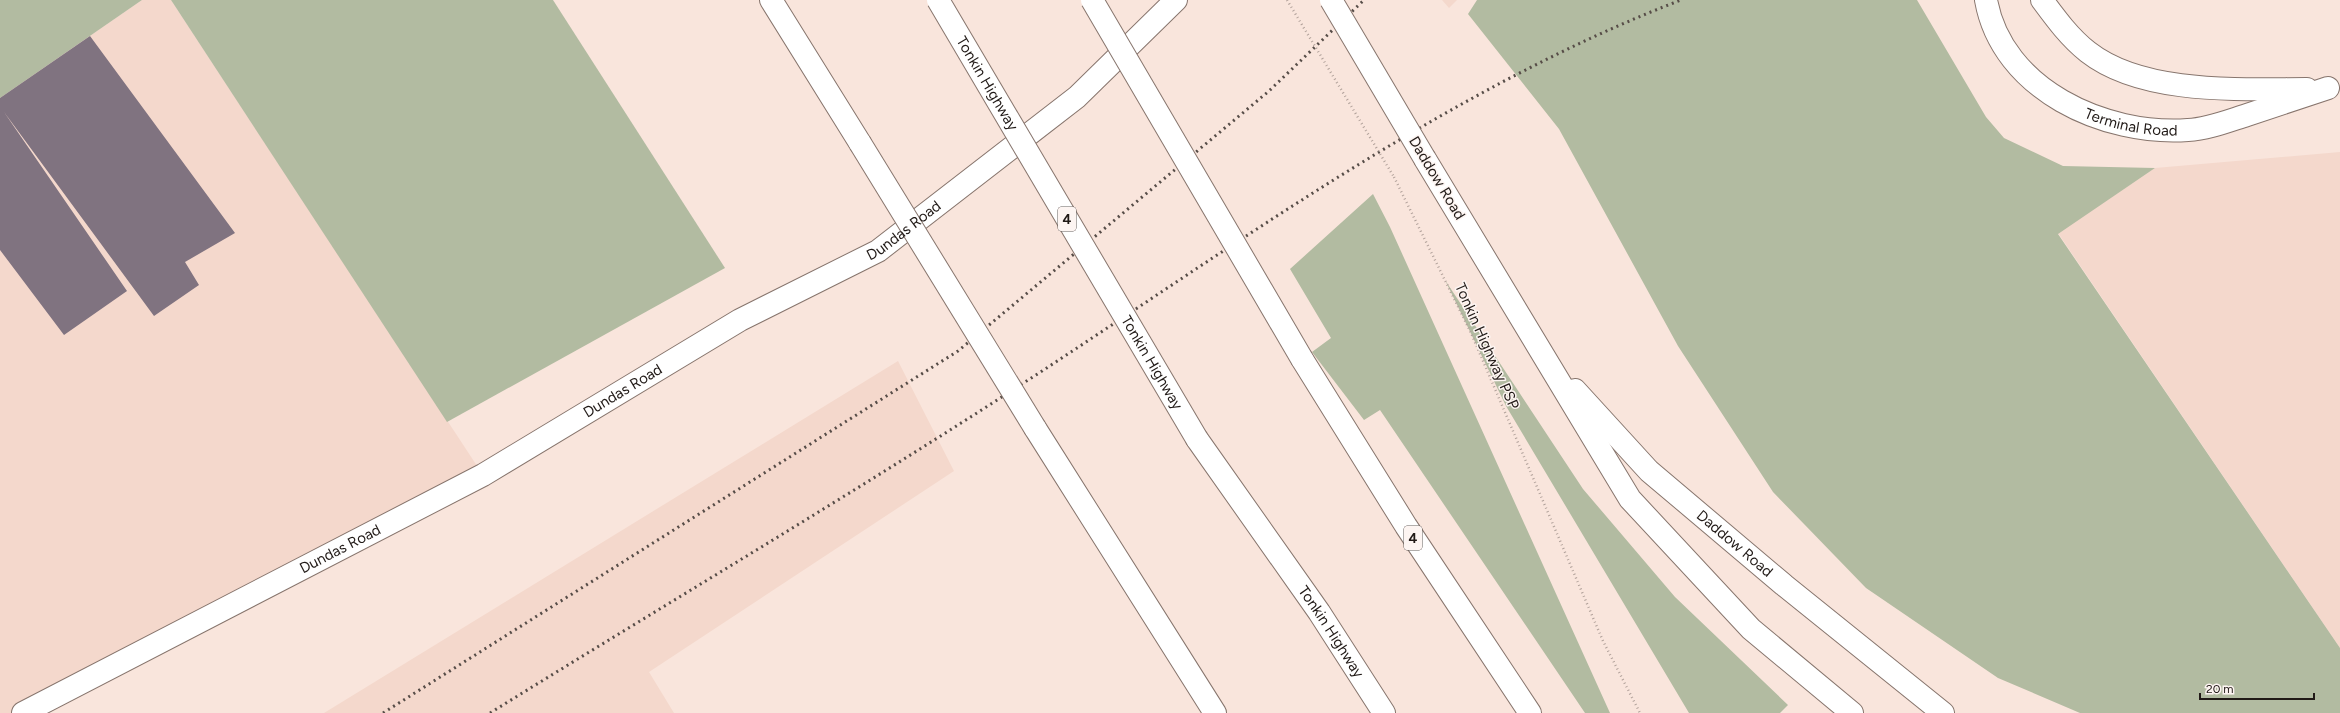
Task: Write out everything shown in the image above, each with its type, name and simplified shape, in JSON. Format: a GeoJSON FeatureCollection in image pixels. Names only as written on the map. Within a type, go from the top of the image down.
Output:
{"type":"FeatureCollection","features":[{"type":"Feature","properties":{"kind":"main road"},"geometry":{"type":"LineString","coordinates":[[771,0],[860,142],[1035,428],[1215,713]]}},
{"type":"Feature","properties":{"kind":"main road","name":"Tonkin Highway"},"geometry":{"type":"LineString","coordinates":[[938,0],[1197,439],[1319,612],[1384,713]]}},
{"type":"Feature","properties":{"kind":"main road","name":"4"},"geometry":{"type":"LineString","coordinates":[[1092,0],[1302,359],[1406,526],[1530,713]]}},
{"type":"Feature","properties":{"kind":"main road","name":"Dundas Road"},"geometry":{"type":"LineString","coordinates":[[23,713],[482,475],[740,320],[878,251],[1077,97],[1176,0]]}},
{"type":"Feature","properties":{"kind":"main road","name":"Daddow Road"},"geometry":{"type":"LineString","coordinates":[[1331,0],[1630,499],[1751,629],[1852,713]]}},
{"type":"Feature","properties":{"kind":"main road","name":"Terminal Road"},"geometry":{"type":"LineString","coordinates":[[1986,0],[1996,32],[2011,54],[2031,78],[2071,106],[2125,126],[2152,130],[2189,130],[2219,124],[2334,87]]}},
{"type":"Feature","properties":{"kind":"main road","name":"Terminal Road"},"geometry":{"type":"LineString","coordinates":[[2042,0],[2060,25],[2089,53],[2124,72],[2181,85],[2233,89],[2334,87]]}},
{"type":"Feature","properties":{"kind":"main road","name":"Daddow Road"},"geometry":{"type":"LineString","coordinates":[[1543,355],[1649,471],[1784,585],[1943,713]]}},
{"type":"Feature","properties":{"kind":"path","name":"Tonkin Highway PSP"},"geometry":{"type":"LineString","coordinates":[[1287,0],[1394,177],[1471,333],[1602,641],[1640,713]]}},
{"type":"Feature","properties":{"kind":"shaded area"},"geometry":{"type":"Polygon","coordinates":[[[142,0],[171,0],[483,475],[31,713],[0,713],[0,98],[142,0]]]}},
{"type":"Feature","properties":{"kind":"shaded area"},"geometry":{"type":"Polygon","coordinates":[[[1442,0],[1457,0],[1449,8],[1442,0]]]}},
{"type":"Feature","properties":{"kind":"shaded area"},"geometry":{"type":"Polygon","coordinates":[[[2340,152],[2340,648],[2058,233],[2155,168],[2340,152]]]}},
{"type":"Feature","properties":{"kind":"shaded area"},"geometry":{"type":"Polygon","coordinates":[[[898,361],[954,471],[649,672],[674,713],[324,713],[898,361]]]}},
{"type":"Feature","properties":{"kind":"green space"},"geometry":{"type":"Polygon","coordinates":[[[0,0],[142,0],[0,98],[0,0]]]}},
{"type":"Feature","properties":{"kind":"green space"},"geometry":{"type":"Polygon","coordinates":[[[171,0],[553,0],[725,268],[447,422],[171,0]]]}},
{"type":"Feature","properties":{"kind":"green space"},"geometry":{"type":"Polygon","coordinates":[[[1477,0],[1917,0],[1986,117],[2004,138],[2063,166],[2155,168],[2058,234],[2340,648],[2340,713],[2080,713],[1998,678],[1866,588],[1773,492],[1678,346],[1559,129],[1468,14],[1477,0]]]}},
{"type":"Feature","properties":{"kind":"green space"},"geometry":{"type":"Polygon","coordinates":[[[1373,194],[1390,227],[1610,713],[1585,713],[1380,410],[1364,420],[1312,352],[1331,338],[1290,269],[1373,194]]]}},
{"type":"Feature","properties":{"kind":"green space"},"geometry":{"type":"Polygon","coordinates":[[[1445,280],[1583,489],[1675,597],[1788,705],[1780,713],[1689,713],[1506,406],[1445,280]]]}},
{"type":"Feature","properties":{"kind":"building"},"geometry":{"type":"Polygon","coordinates":[[[90,36],[235,233],[185,262],[199,285],[154,316],[4,112],[127,291],[64,335],[0,250],[0,98],[90,36]]]}},
{"type":"Feature","properties":{"kind":"railway"},"geometry":{"type":"LineString","coordinates":[[383,713],[958,351],[1269,91],[1364,0]]}},
{"type":"Feature","properties":{"kind":"railway"},"geometry":{"type":"LineString","coordinates":[[490,713],[974,415],[1352,168],[1513,76],[1596,36],[1681,0]]}}]}
